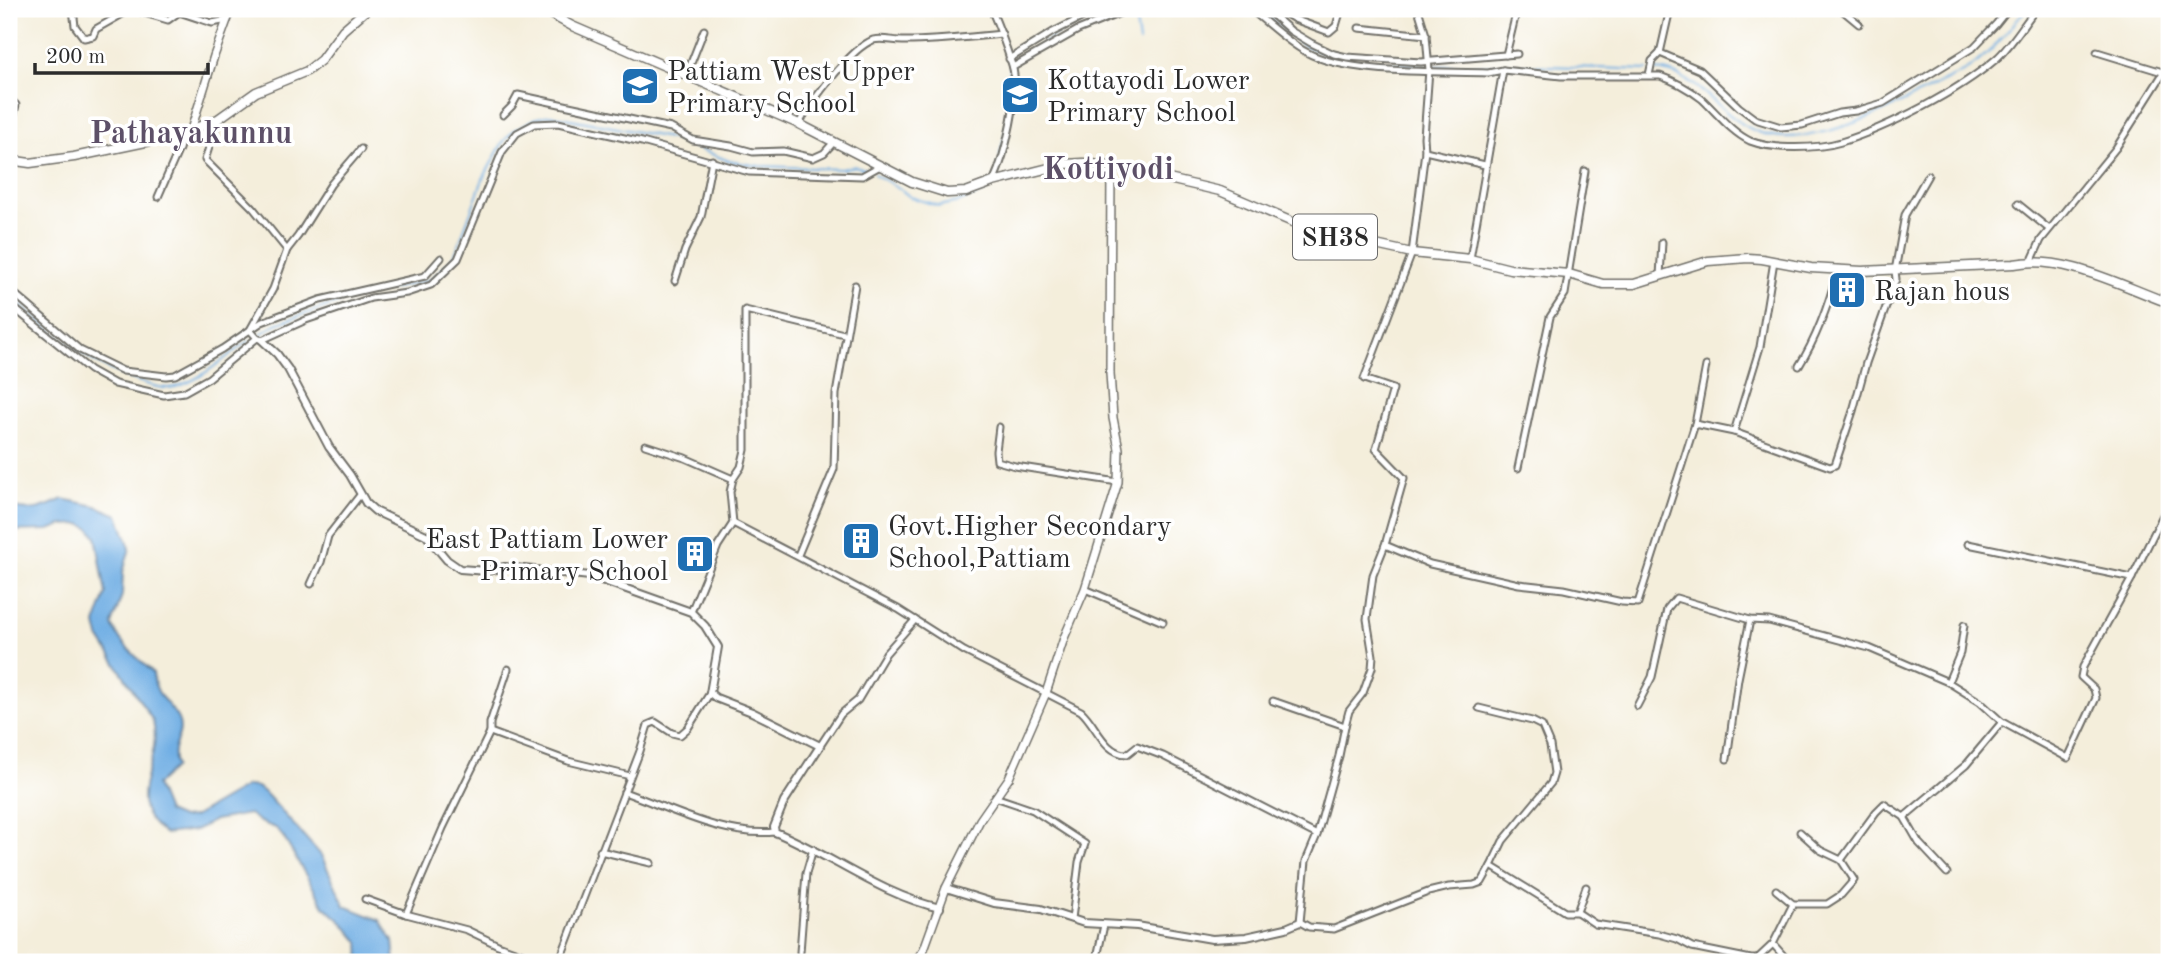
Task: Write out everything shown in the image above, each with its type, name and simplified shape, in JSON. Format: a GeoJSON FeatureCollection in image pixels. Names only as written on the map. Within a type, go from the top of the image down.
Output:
{"type":"FeatureCollection","features":[{"type":"Feature","properties":{"kind":"main road"},"geometry":{"type":"LineString","coordinates":[[187,131],[231,9]]}},
{"type":"Feature","properties":{"kind":"main road"},"geometry":{"type":"LineString","coordinates":[[9,160],[30,163],[74,157],[187,131],[218,118],[256,92],[307,71],[321,60],[343,30],[367,9]]}},
{"type":"Feature","properties":{"kind":"main road","name":"SH38"},"geometry":{"type":"LineString","coordinates":[[541,9],[572,26],[799,124],[912,183],[947,193],[966,192],[993,182],[1065,164],[1083,163],[1111,166],[1220,191],[1317,231],[1412,253],[1470,259],[1510,269],[1569,274],[1603,284],[1634,284],[1708,261],[1748,258],[1811,268],[1862,271],[2014,264],[2032,260],[2084,272],[2161,300],[2169,299]]}},
{"type":"Feature","properties":{"kind":"main road"},"geometry":{"type":"LineString","coordinates":[[915,962],[924,949],[946,888],[980,820],[1009,778],[1046,693],[1064,638],[1085,589],[1118,482],[1119,449],[1113,418],[1110,373],[1111,166]]}},
{"type":"Feature","properties":{"kind":"street"},"geometry":{"type":"LineString","coordinates":[[73,9],[75,26],[84,38],[93,36],[96,29],[131,9],[168,20],[179,12],[212,23],[228,20]]}},
{"type":"Feature","properties":{"kind":"street"},"geometry":{"type":"LineString","coordinates":[[991,9],[1013,67],[1014,94],[1002,162],[993,182]]}},
{"type":"Feature","properties":{"kind":"street"},"geometry":{"type":"LineString","coordinates":[[1009,59],[1053,32],[1099,9]]}},
{"type":"Feature","properties":{"kind":"street"},"geometry":{"type":"LineString","coordinates":[[1013,67],[1078,30],[1129,9]]}},
{"type":"Feature","properties":{"kind":"street"},"geometry":{"type":"LineString","coordinates":[[1251,9],[1305,52],[1330,62],[1362,67],[1488,73],[1503,70],[1612,77],[1649,74],[1675,82],[1700,98],[1728,125],[1751,141],[1813,147],[1841,142],[1891,121],[1949,91],[1997,58],[2036,9]]}},
{"type":"Feature","properties":{"kind":"street"},"geometry":{"type":"LineString","coordinates":[[1266,9],[1291,31],[1334,54],[1427,61],[1517,54]]}},
{"type":"Feature","properties":{"kind":"street"},"geometry":{"type":"LineString","coordinates":[[1278,9],[1294,19],[1329,32],[1336,26],[1341,9]]}},
{"type":"Feature","properties":{"kind":"street"},"geometry":{"type":"LineString","coordinates":[[1300,922],[1306,861],[1317,835],[1349,711],[1363,693],[1372,668],[1373,656],[1367,619],[1373,575],[1385,545],[1404,478],[1376,449],[1393,389],[1364,379],[1412,253],[1425,151],[1429,70],[1426,35],[1418,9]]}},
{"type":"Feature","properties":{"kind":"street"},"geometry":{"type":"LineString","coordinates":[[1506,55],[1517,9]]}},
{"type":"Feature","properties":{"kind":"street"},"geometry":{"type":"LineString","coordinates":[[1649,74],[1652,61],[1660,53],[1670,9]]}},
{"type":"Feature","properties":{"kind":"street"},"geometry":{"type":"LineString","coordinates":[[1841,9],[1859,24]]}},
{"type":"Feature","properties":{"kind":"street"},"geometry":{"type":"LineString","coordinates":[[1660,53],[1700,71],[1755,119],[1782,127],[1802,125],[1883,103],[1974,47],[2008,9]]}},
{"type":"Feature","properties":{"kind":"street"},"geometry":{"type":"LineString","coordinates":[[1359,28],[1426,35]]}},
{"type":"Feature","properties":{"kind":"street"},"geometry":{"type":"LineString","coordinates":[[686,76],[705,30]]}},
{"type":"Feature","properties":{"kind":"street"},"geometry":{"type":"LineString","coordinates":[[799,124],[810,104],[857,50],[869,41],[877,38],[902,42],[1002,34]]}},
{"type":"Feature","properties":{"kind":"street"},"geometry":{"type":"LineString","coordinates":[[2032,260],[2041,240],[2116,148],[2167,73],[2097,52]]}},
{"type":"Feature","properties":{"kind":"street"},"geometry":{"type":"LineString","coordinates":[[1470,259],[1503,70]]}},
{"type":"Feature","properties":{"kind":"street"},"geometry":{"type":"LineString","coordinates":[[503,115],[518,95],[671,128],[693,141],[752,152],[783,151],[813,158],[824,153],[834,142]]}},
{"type":"Feature","properties":{"kind":"street"},"geometry":{"type":"LineString","coordinates":[[9,98],[16,105],[9,134]]}},
{"type":"Feature","properties":{"kind":"street"},"geometry":{"type":"LineString","coordinates":[[218,118],[205,160],[253,208],[287,250]]}},
{"type":"Feature","properties":{"kind":"street"},"geometry":{"type":"LineString","coordinates":[[9,304],[90,370],[115,383],[164,395],[184,391],[209,377],[260,339],[306,320],[371,298],[407,293],[431,285],[458,259],[502,152],[517,133],[534,124],[558,122],[712,160],[749,172],[862,176],[880,166]]}},
{"type":"Feature","properties":{"kind":"street"},"geometry":{"type":"LineString","coordinates":[[158,197],[187,131]]}},
{"type":"Feature","properties":{"kind":"street"},"geometry":{"type":"LineString","coordinates":[[250,330],[272,289],[287,250],[331,184],[361,149]]}},
{"type":"Feature","properties":{"kind":"street"},"geometry":{"type":"LineString","coordinates":[[1425,151],[1485,165]]}},
{"type":"Feature","properties":{"kind":"street"},"geometry":{"type":"LineString","coordinates":[[676,281],[685,250],[701,217],[712,160]]}},
{"type":"Feature","properties":{"kind":"street"},"geometry":{"type":"LineString","coordinates":[[1518,468],[1549,317],[1564,294],[1569,274],[1585,171]]}},
{"type":"Feature","properties":{"kind":"street"},"geometry":{"type":"LineString","coordinates":[[1695,424],[1734,432],[1830,467],[1835,465],[1866,363],[1896,279],[1895,271],[1905,215],[1928,175]]}},
{"type":"Feature","properties":{"kind":"street"},"geometry":{"type":"LineString","coordinates":[[2018,204],[2049,229]]}},
{"type":"Feature","properties":{"kind":"street"},"geometry":{"type":"LineString","coordinates":[[1661,276],[1662,242]]}},
{"type":"Feature","properties":{"kind":"street"},"geometry":{"type":"LineString","coordinates":[[9,289],[80,350],[123,371],[166,376],[175,375],[222,349],[262,321],[320,300],[425,276],[441,258]]}},
{"type":"Feature","properties":{"kind":"street"},"geometry":{"type":"LineString","coordinates":[[1734,432],[1760,348],[1774,261]]}},
{"type":"Feature","properties":{"kind":"street"},"geometry":{"type":"LineString","coordinates":[[1799,366],[1813,344],[1831,297],[1838,269]]}},
{"type":"Feature","properties":{"kind":"street"},"geometry":{"type":"LineString","coordinates":[[798,555],[834,469],[836,394],[844,334],[855,285]]}},
{"type":"Feature","properties":{"kind":"street"},"geometry":{"type":"LineString","coordinates":[[691,612],[718,546],[733,523],[730,492],[745,450],[745,310],[844,334]]}},
{"type":"Feature","properties":{"kind":"street"},"geometry":{"type":"LineString","coordinates":[[250,330],[277,354],[288,369],[316,425],[350,475],[360,495],[375,511],[426,535],[447,560],[460,569],[486,571],[505,567],[590,576],[691,612],[705,626],[718,647],[710,693],[688,728],[680,735],[655,722],[648,725],[559,962]]}},
{"type":"Feature","properties":{"kind":"street"},"geometry":{"type":"LineString","coordinates":[[1385,545],[1443,566],[1519,584],[1564,589],[1638,603],[1695,424],[1706,366]]}},
{"type":"Feature","properties":{"kind":"street"},"geometry":{"type":"LineString","coordinates":[[999,427],[997,461],[1118,482]]}},
{"type":"Feature","properties":{"kind":"street"},"geometry":{"type":"LineString","coordinates":[[645,445],[685,458],[733,479]]}},
{"type":"Feature","properties":{"kind":"street"},"geometry":{"type":"LineString","coordinates":[[311,584],[328,537],[360,495]]}},
{"type":"Feature","properties":{"kind":"street"},"geometry":{"type":"LineString","coordinates":[[1637,706],[1651,677],[1667,609],[1676,598],[1750,620],[1769,621],[1868,648],[1948,682],[1980,702],[2002,722],[2068,758],[2096,698],[2094,689],[2081,677],[2083,667],[2169,503]]}},
{"type":"Feature","properties":{"kind":"street"},"geometry":{"type":"LineString","coordinates":[[733,523],[898,609],[964,651],[1081,710],[1090,719],[1103,741],[1118,753],[1124,755],[1137,746],[1163,756],[1317,835]]}},
{"type":"Feature","properties":{"kind":"street"},"geometry":{"type":"LineString","coordinates":[[1968,544],[2132,578]]}},
{"type":"Feature","properties":{"kind":"street"},"geometry":{"type":"LineString","coordinates":[[1085,589],[1163,622]]}},
{"type":"Feature","properties":{"kind":"street"},"geometry":{"type":"LineString","coordinates":[[1727,759],[1738,679],[1750,620]]}},
{"type":"Feature","properties":{"kind":"street"},"geometry":{"type":"LineString","coordinates":[[775,832],[776,820],[785,802],[841,714],[858,701],[886,653],[915,621]]}},
{"type":"Feature","properties":{"kind":"street"},"geometry":{"type":"LineString","coordinates":[[1948,682],[1960,653],[1964,625]]}},
{"type":"Feature","properties":{"kind":"street"},"geometry":{"type":"LineString","coordinates":[[406,914],[443,828],[490,732],[490,723],[508,669]]}},
{"type":"Feature","properties":{"kind":"street"},"geometry":{"type":"LineString","coordinates":[[710,693],[821,746]]}},
{"type":"Feature","properties":{"kind":"street"},"geometry":{"type":"LineString","coordinates":[[1273,701],[1345,726]]}},
{"type":"Feature","properties":{"kind":"street"},"geometry":{"type":"LineString","coordinates":[[1300,922],[1309,927],[1334,929],[1428,892],[1482,882],[1503,841],[1546,791],[1554,773],[1550,745],[1542,726],[1479,708]]}},
{"type":"Feature","properties":{"kind":"street"},"geometry":{"type":"LineString","coordinates":[[1904,817],[1966,765],[2002,722]]}},
{"type":"Feature","properties":{"kind":"street"},"geometry":{"type":"LineString","coordinates":[[490,732],[568,761],[629,776]]}},
{"type":"Feature","properties":{"kind":"street"},"geometry":{"type":"LineString","coordinates":[[624,792],[696,821],[763,833],[775,832],[813,849],[885,889],[923,905],[940,908]]}},
{"type":"Feature","properties":{"kind":"street"},"geometry":{"type":"LineString","coordinates":[[995,797],[1033,810],[1085,844],[1079,862],[1072,919]]}},
{"type":"Feature","properties":{"kind":"street"},"geometry":{"type":"LineString","coordinates":[[1841,860],[1884,804],[1904,817],[1919,843],[1947,873]]}},
{"type":"Feature","properties":{"kind":"street"},"geometry":{"type":"LineString","coordinates":[[1776,890],[1793,904],[1827,904],[1841,895],[1854,880],[1841,860],[1820,850],[1800,832]]}},
{"type":"Feature","properties":{"kind":"street"},"geometry":{"type":"LineString","coordinates":[[800,952],[806,873],[813,849]]}},
{"type":"Feature","properties":{"kind":"street"},"geometry":{"type":"LineString","coordinates":[[600,851],[651,863]]}},
{"type":"Feature","properties":{"kind":"street"},"geometry":{"type":"LineString","coordinates":[[1491,866],[1565,912],[1577,912],[1595,923],[1659,934],[1692,947],[1751,961],[1758,959],[1773,944],[1793,904]]}},
{"type":"Feature","properties":{"kind":"street"},"geometry":{"type":"LineString","coordinates":[[1577,912],[1586,887]]}},
{"type":"Feature","properties":{"kind":"street"},"geometry":{"type":"LineString","coordinates":[[946,888],[994,903],[1041,909],[1084,923],[1137,926],[1212,939],[1245,937],[1286,928],[1300,922]]}},
{"type":"Feature","properties":{"kind":"street"},"geometry":{"type":"LineString","coordinates":[[365,900],[467,930],[498,945],[545,962]]}},
{"type":"Feature","properties":{"kind":"street"},"geometry":{"type":"LineString","coordinates":[[1096,962],[1104,925]]}},
{"type":"Feature","properties":{"kind":"street"},"geometry":{"type":"LineString","coordinates":[[1773,944],[1789,962]]}},
{"type":"Feature","properties":{"kind":"water"},"geometry":{"type":"Polygon","coordinates":[[[63,499],[96,506],[118,515],[130,548],[123,572],[122,595],[112,625],[125,645],[153,673],[157,690],[179,722],[174,752],[175,767],[156,785],[167,812],[181,818],[193,817],[247,786],[257,787],[321,855],[345,906],[380,920],[393,941],[395,962],[360,962],[359,942],[324,906],[276,828],[249,814],[215,820],[196,830],[165,834],[151,821],[144,808],[143,795],[153,753],[153,721],[99,637],[96,625],[106,594],[96,536],[81,524],[62,525],[49,530],[9,531],[9,506],[23,510],[36,509],[63,499]]]}},
{"type":"Feature","properties":{"kind":"waterway"},"geometry":{"type":"LineString","coordinates":[[1015,62],[1060,32],[1112,9]]}},
{"type":"Feature","properties":{"kind":"waterway"},"geometry":{"type":"LineString","coordinates":[[1134,9],[1139,42]]}},
{"type":"Feature","properties":{"kind":"waterway"},"geometry":{"type":"LineString","coordinates":[[1259,9],[1300,43],[1334,59],[1435,66],[1526,65],[1647,70]]}},
{"type":"Feature","properties":{"kind":"waterway"},"geometry":{"type":"LineString","coordinates":[[1653,70],[1684,78],[1733,117],[1761,133],[1781,137],[1802,136],[1826,132],[1873,116],[1966,70],[1994,47],[2026,9]]}},
{"type":"Feature","properties":{"kind":"waterway"},"geometry":{"type":"LineString","coordinates":[[1000,156],[1008,121],[1009,67]]}},
{"type":"Feature","properties":{"kind":"waterway"},"geometry":{"type":"LineString","coordinates":[[261,334],[276,324],[351,298],[430,280],[454,257],[483,179],[503,142],[514,130],[537,118],[550,115],[674,139],[729,161],[759,166],[841,169],[855,166],[867,170]]}},
{"type":"Feature","properties":{"kind":"waterway"},"geometry":{"type":"LineString","coordinates":[[874,174],[910,197],[939,206],[959,202],[984,192],[989,187]]}},
{"type":"Feature","properties":{"kind":"waterway"},"geometry":{"type":"LineString","coordinates":[[9,295],[84,355],[100,365],[156,387],[185,384],[249,341]]}},
{"type":"Feature","properties":{"kind":"place","name":"Pattiam West Upper Primary School"},"geometry":{"type":"Point","coordinates":[640,86]}},
{"type":"Feature","properties":{"kind":"place","name":"Kottayodi Lower Primary School"},"geometry":{"type":"Point","coordinates":[1020,95]}},
{"type":"Feature","properties":{"kind":"place","name":"Rajan hous"},"geometry":{"type":"Point","coordinates":[1847,290]}},
{"type":"Feature","properties":{"kind":"place","name":"Govt.Higher Secondary School,Pattiam"},"geometry":{"type":"Point","coordinates":[861,541]}},
{"type":"Feature","properties":{"kind":"place","name":"East Pattiam Lower Primary School"},"geometry":{"type":"Point","coordinates":[695,554]}},
{"type":"Feature","properties":{"kind":"district","name":"Pathayakunnu"},"geometry":{"type":"Point","coordinates":[191,132]}},
{"type":"Feature","properties":{"kind":"district","name":"Kottiyodi"},"geometry":{"type":"Point","coordinates":[1108,168]}}]}
